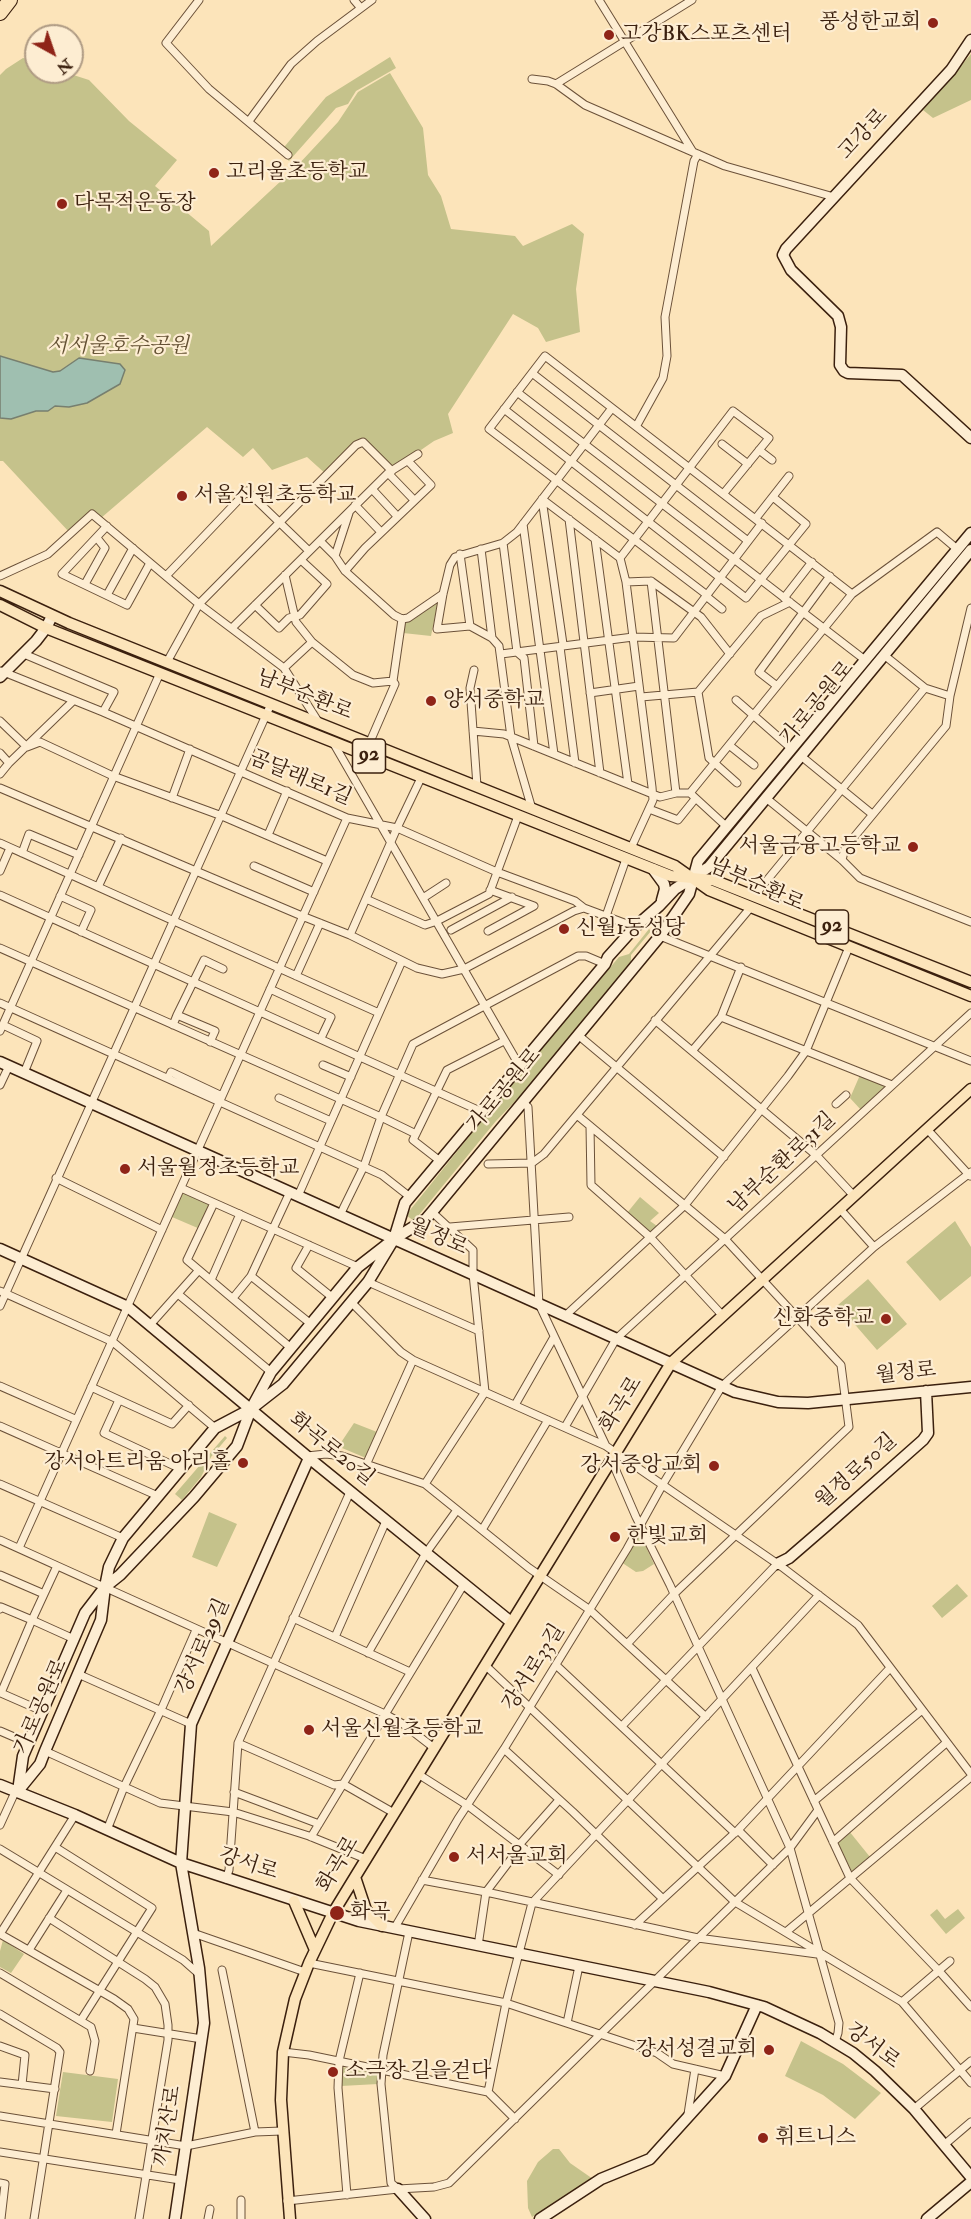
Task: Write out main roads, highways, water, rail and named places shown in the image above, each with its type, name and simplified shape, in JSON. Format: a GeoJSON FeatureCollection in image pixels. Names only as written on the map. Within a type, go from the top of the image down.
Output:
{"type":"FeatureCollection","features":[{"type":"Feature","properties":{"kind":"highway"},"geometry":{"type":"LineString","coordinates":[[0,13],[10,0]]}},
{"type":"Feature","properties":{"kind":"main road","name":"고강로"},"geometry":{"type":"LineString","coordinates":[[971,40],[951,70],[786,249],[783,255],[790,270],[838,316],[840,365],[844,371],[848,374],[902,375],[971,438]]}},
{"type":"Feature","properties":{"kind":"main road","name":"가로공원로"},"geometry":{"type":"LineString","coordinates":[[17,1791],[23,1756],[85,1613],[105,1587],[120,1575],[194,1497],[237,1446],[251,1409],[271,1372],[358,1267],[429,1215],[660,936],[689,894],[698,861],[884,655],[966,554],[971,532]]}},
{"type":"Feature","properties":{"kind":"main road","name":"가로공원로"},"geometry":{"type":"LineString","coordinates":[[17,1791],[40,1764],[101,1620],[110,1567],[123,1538],[216,1428],[251,1409],[283,1384],[368,1282],[394,1239],[408,1200],[480,1111],[635,927],[675,889],[709,867],[766,798],[796,753],[865,660],[966,554]]}},
{"type":"Feature","properties":{"kind":"main road","name":"남부순환로"},"geometry":{"type":"LineString","coordinates":[[0,591],[52,616],[166,662],[333,741],[421,778],[518,816],[629,854],[675,866],[709,890],[752,902],[971,982]]}},
{"type":"Feature","properties":{"kind":"main road"},"geometry":{"type":"LineString","coordinates":[[0,603],[12,606],[16,602],[13,597]]}},
{"type":"Feature","properties":{"kind":"main road","name":"남부순환로"},"geometry":{"type":"LineString","coordinates":[[0,603],[46,628],[160,673],[319,723],[477,786],[629,854],[653,869],[671,876],[692,879]]}},
{"type":"Feature","properties":{"kind":"main road"},"geometry":{"type":"LineString","coordinates":[[1,674],[24,654],[46,628],[52,616]]}},
{"type":"Feature","properties":{"kind":"main road"},"geometry":{"type":"LineString","coordinates":[[653,869],[665,889],[659,906]]}},
{"type":"Feature","properties":{"kind":"main road","name":"남부순환로"},"geometry":{"type":"LineString","coordinates":[[752,902],[849,947],[971,996]]}},
{"type":"Feature","properties":{"kind":"main road","name":"월정로"},"geometry":{"type":"LineString","coordinates":[[4,1064],[735,1392],[778,1402],[808,1403],[971,1387]]}},
{"type":"Feature","properties":{"kind":"main road","name":"화곡로"},"geometry":{"type":"LineString","coordinates":[[290,2219],[280,2100],[283,2052],[295,1999],[333,1913],[671,1363],[971,1089]]}},
{"type":"Feature","properties":{"kind":"main road"},"geometry":{"type":"LineString","coordinates":[[408,1200],[403,1215],[405,1223],[411,1225],[429,1215]]}},
{"type":"Feature","properties":{"kind":"main road","name":"화곡로20길"},"geometry":{"type":"LineString","coordinates":[[0,1249],[128,1307],[350,1492],[511,1622]]}},
{"type":"Feature","properties":{"kind":"main road"},"geometry":{"type":"LineString","coordinates":[[358,1267],[372,1263],[373,1270],[368,1282]]}},
{"type":"Feature","properties":{"kind":"main road"},"geometry":{"type":"LineString","coordinates":[[271,1372],[266,1383],[267,1389],[271,1391],[283,1384]]}},
{"type":"Feature","properties":{"kind":"main road","name":"월정로50길"},"geometry":{"type":"LineString","coordinates":[[777,1564],[789,1558],[922,1440],[928,1433],[926,1391]]}},
{"type":"Feature","properties":{"kind":"main road","name":"강서로29길"},"geometry":{"type":"LineString","coordinates":[[181,1863],[191,1724],[308,1457]]}},
{"type":"Feature","properties":{"kind":"main road","name":"강서로"},"geometry":{"type":"LineString","coordinates":[[0,1783],[181,1863],[333,1913],[394,1929],[709,1992],[757,2005],[806,2026],[835,2042],[875,2071],[914,2109],[971,2177]]}},
{"type":"Feature","properties":{"kind":"main road","name":"까치산로"},"geometry":{"type":"LineString","coordinates":[[175,2219],[204,2023],[200,1975],[181,1863]]}},
{"type":"Feature","properties":{"kind":"main road"},"geometry":{"type":"LineString","coordinates":[[355,1877],[366,1910],[382,1926]]}},
{"type":"Feature","properties":{"kind":"main road"},"geometry":{"type":"LineString","coordinates":[[294,1901],[315,1950]]}},
{"type":"Feature","properties":{"kind":"main road"},"geometry":{"type":"LineString","coordinates":[[540,2219],[601,2180],[650,2158],[725,2076],[757,2005]]}},
{"type":"Feature","properties":{"kind":"main road"},"geometry":{"type":"LineString","coordinates":[[927,2219],[971,2182]]}},
{"type":"Feature","properties":{"kind":"main road"},"geometry":{"type":"LineString","coordinates":[[398,2189],[425,2219]]}},
{"type":"Feature","properties":{"kind":"place","name":"풍성한교회"},"geometry":{"type":"Point","coordinates":[933,23]}},
{"type":"Feature","properties":{"kind":"place","name":"고강BK스포츠센터"},"geometry":{"type":"Point","coordinates":[609,35]}},
{"type":"Feature","properties":{"kind":"place","name":"고리울초등학교"},"geometry":{"type":"Point","coordinates":[214,173]}},
{"type":"Feature","properties":{"kind":"place","name":"다목적운동장"},"geometry":{"type":"Point","coordinates":[62,204]}},
{"type":"Feature","properties":{"kind":"place","name":"서울신원초등학교"},"geometry":{"type":"Point","coordinates":[182,496]}},
{"type":"Feature","properties":{"kind":"place","name":"양서중학교"},"geometry":{"type":"Point","coordinates":[431,701]}},
{"type":"Feature","properties":{"kind":"place","name":"서울금융고등학교"},"geometry":{"type":"Point","coordinates":[913,847]}},
{"type":"Feature","properties":{"kind":"place","name":"신월1동성당"},"geometry":{"type":"Point","coordinates":[564,929]}},
{"type":"Feature","properties":{"kind":"place","name":"서울월정초등학교"},"geometry":{"type":"Point","coordinates":[125,1169]}},
{"type":"Feature","properties":{"kind":"place","name":"신화중학교"},"geometry":{"type":"Point","coordinates":[886,1319]}},
{"type":"Feature","properties":{"kind":"place","name":"강서아트리움 아리홀"},"geometry":{"type":"Point","coordinates":[243,1463]}},
{"type":"Feature","properties":{"kind":"place","name":"강서중앙교회"},"geometry":{"type":"Point","coordinates":[714,1466]}},
{"type":"Feature","properties":{"kind":"place","name":"한빛교회"},"geometry":{"type":"Point","coordinates":[615,1537]}},
{"type":"Feature","properties":{"kind":"place","name":"서울신월초등학교"},"geometry":{"type":"Point","coordinates":[309,1730]}},
{"type":"Feature","properties":{"kind":"place","name":"서서울교회"},"geometry":{"type":"Point","coordinates":[454,1857]}},
{"type":"Feature","properties":{"kind":"place","name":"화곡"},"geometry":{"type":"Point","coordinates":[337,1913]}},
{"type":"Feature","properties":{"kind":"place","name":"강서성결교회"},"geometry":{"type":"Point","coordinates":[769,2050]}},
{"type":"Feature","properties":{"kind":"place","name":"소극장 길을걷다"},"geometry":{"type":"Point","coordinates":[333,2072]}},
{"type":"Feature","properties":{"kind":"place","name":"휘트니스"},"geometry":{"type":"Point","coordinates":[763,2138]}},
{"type":"Feature","properties":{"kind":"park label","name":"서서울호수공원"},"geometry":{"type":"Point","coordinates":[118,347]}}]}
